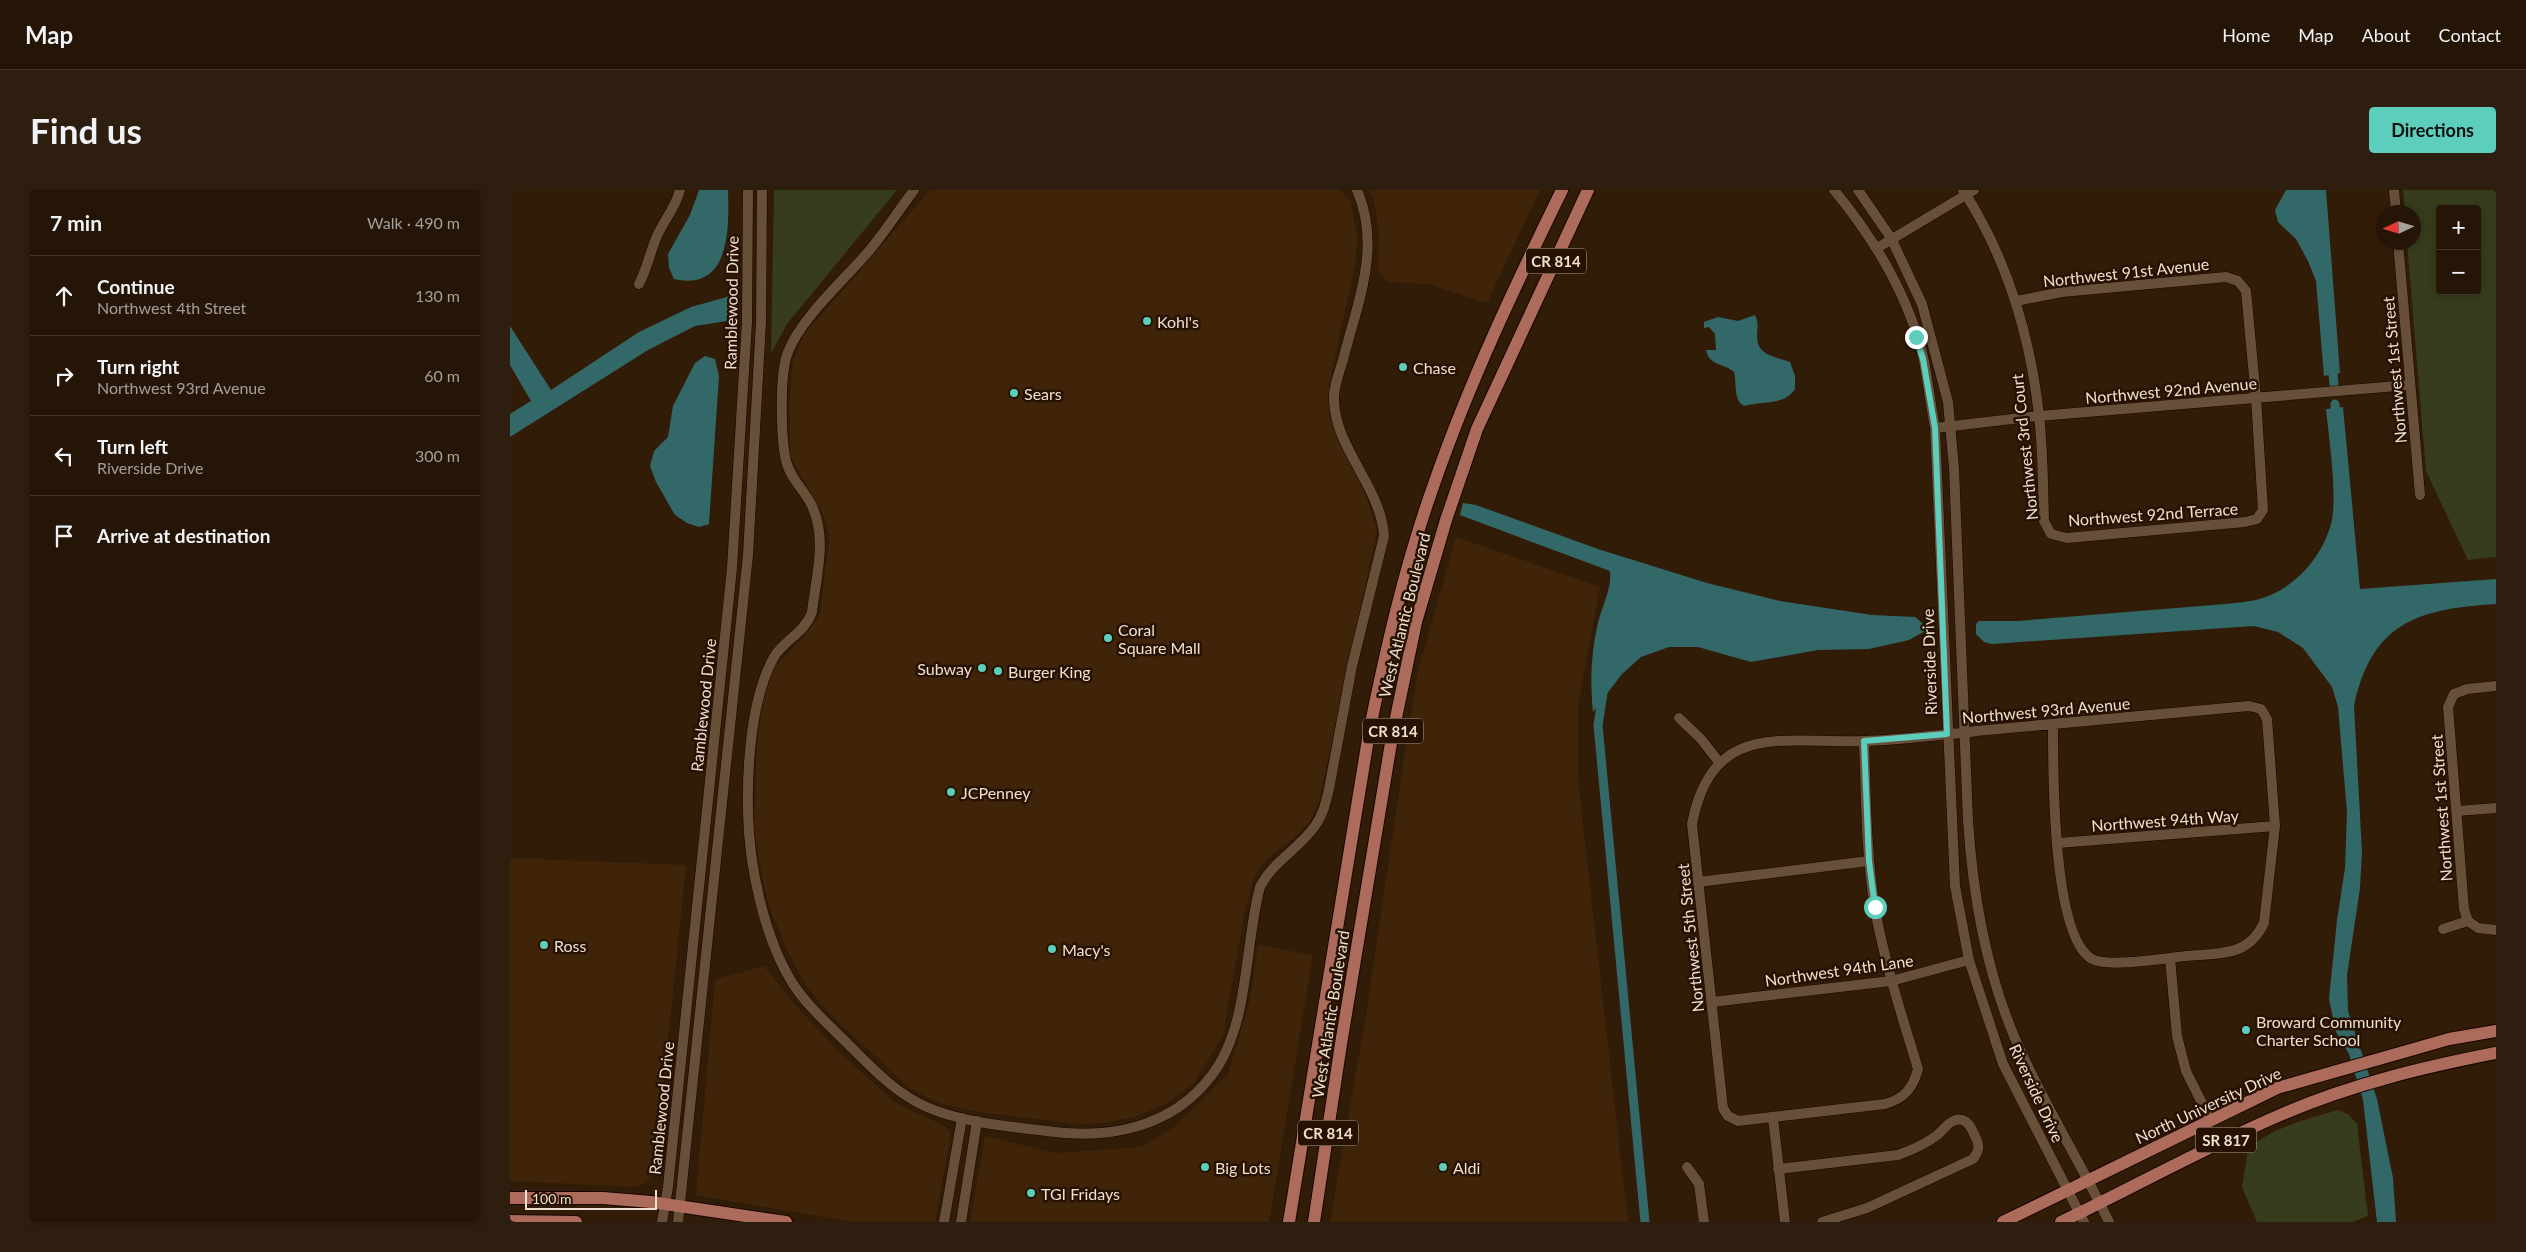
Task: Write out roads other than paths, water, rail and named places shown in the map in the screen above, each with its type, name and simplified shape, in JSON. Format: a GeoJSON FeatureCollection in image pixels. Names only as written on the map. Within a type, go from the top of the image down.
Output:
{"type":"FeatureCollection","features":[{"type":"Feature","properties":{"kind":"main road","name":"West Atlantic Boulevard"},"geometry":{"type":"LineString","coordinates":[[1289,1222],[1369,733],[1390,635],[1433,486],[1494,333],[1562,190]]}},
{"type":"Feature","properties":{"kind":"main road","name":"West Atlantic Boulevard"},"geometry":{"type":"LineString","coordinates":[[1314,1222],[1341,1044],[1398,702],[1416,622],[1446,520],[1477,429],[1588,190]]}},
{"type":"Feature","properties":{"kind":"main road","name":"North University Drive"},"geometry":{"type":"LineString","coordinates":[[2003,1222],[2210,1119],[2277,1088],[2449,1039],[2496,1031]]}},
{"type":"Feature","properties":{"kind":"main road","name":"SR 817"},"geometry":{"type":"LineString","coordinates":[[2061,1222],[2082,1218],[2100,1203],[2286,1112],[2375,1081],[2496,1053]]}},
{"type":"Feature","properties":{"kind":"main road"},"geometry":{"type":"LineString","coordinates":[[510,1198],[603,1198],[680,1205],[786,1222]]}},
{"type":"Feature","properties":{"kind":"main road"},"geometry":{"type":"LineString","coordinates":[[510,1204],[526,1198]]}},
{"type":"Feature","properties":{"kind":"main road"},"geometry":{"type":"LineString","coordinates":[[510,1221],[576,1222]]}},
{"type":"Feature","properties":{"kind":"street"},"geometry":{"type":"LineString","coordinates":[[639,284],[648,267],[656,238],[678,199],[680,190]]}},
{"type":"Feature","properties":{"kind":"street","name":"Ramblewood Drive"},"geometry":{"type":"LineString","coordinates":[[662,1222],[666,1204],[732,568],[747,322],[748,190]]}},
{"type":"Feature","properties":{"kind":"street","name":"Ramblewood Drive"},"geometry":{"type":"LineString","coordinates":[[678,1222],[747,569],[755,457],[761,322],[762,190]]}},
{"type":"Feature","properties":{"kind":"street"},"geometry":{"type":"LineString","coordinates":[[914,190],[870,249],[797,333],[787,353],[783,380],[784,447],[787,464],[814,511],[819,524],[820,538],[812,612],[809,621],[776,653],[765,673],[753,733],[748,813],[752,855],[761,904],[778,952],[793,984],[813,1008],[882,1078],[910,1099],[929,1108],[977,1121],[1065,1134],[1096,1134],[1132,1130],[1162,1118],[1195,1095],[1220,1064],[1236,1022],[1260,887],[1270,870],[1303,841],[1316,825],[1324,808],[1352,666],[1384,536],[1383,522],[1378,505],[1339,428],[1334,400],[1368,263],[1366,217],[1357,190]]}},
{"type":"Feature","properties":{"kind":"street","name":"Riverside Drive"},"geometry":{"type":"LineString","coordinates":[[1834,190],[1877,248],[1903,302],[1921,352],[1935,428],[1955,886],[1969,960],[2004,1064],[2066,1190],[2082,1218]]}},
{"type":"Feature","properties":{"kind":"street","name":"Riverside Drive"},"geometry":{"type":"LineString","coordinates":[[1858,190],[1891,238],[1922,304],[1943,376],[1951,426],[1971,870],[1986,953],[1998,995],[2014,1036],[2109,1222]]}},
{"type":"Feature","properties":{"kind":"street"},"geometry":{"type":"LineString","coordinates":[[2394,190],[2395,205]]}},
{"type":"Feature","properties":{"kind":"street"},"geometry":{"type":"LineString","coordinates":[[1877,248],[1968,191]]}},
{"type":"Feature","properties":{"kind":"street","name":"Northwest 3rd Court"},"geometry":{"type":"LineString","coordinates":[[1968,191],[2016,301],[2030,357],[2039,416],[2044,522],[2052,534]]}},
{"type":"Feature","properties":{"kind":"street","name":"Northwest 1st Street"},"geometry":{"type":"LineString","coordinates":[[2399,250],[2420,494]]}},
{"type":"Feature","properties":{"kind":"street","name":"Northwest 91st Avenue"},"geometry":{"type":"LineString","coordinates":[[2016,301],[2062,292],[2226,276],[2238,282],[2246,291],[2256,398]]}},
{"type":"Feature","properties":{"kind":"street","name":"Northwest 92nd Avenue"},"geometry":{"type":"LineString","coordinates":[[1935,428],[2039,416],[2409,385]]}},
{"type":"Feature","properties":{"kind":"street","name":"Northwest 92nd Terrace"},"geometry":{"type":"LineString","coordinates":[[2052,534],[2067,538],[2246,522],[2256,519],[2263,510],[2256,398]]}},
{"type":"Feature","properties":{"kind":"street","name":"Northwest 1st Street"},"geometry":{"type":"LineString","coordinates":[[2468,921],[2464,909],[2448,707],[2454,694],[2467,688],[2496,686]]}},
{"type":"Feature","properties":{"kind":"street","name":"Northwest 93rd Avenue"},"geometry":{"type":"LineString","coordinates":[[1719,762],[1736,751],[1776,740],[1864,741],[2249,706],[2261,709],[2267,720],[2274,826]]}},
{"type":"Feature","properties":{"kind":"street"},"geometry":{"type":"LineString","coordinates":[[1680,718],[1701,739],[1719,762]]}},
{"type":"Feature","properties":{"kind":"street"},"geometry":{"type":"LineString","coordinates":[[2053,724],[2053,790],[2058,843],[2069,918],[2074,937],[2083,952],[2093,960],[2107,963],[2170,958],[2235,951],[2249,945],[2259,934],[2264,923],[2274,826]]}},
{"type":"Feature","properties":{"kind":"street"},"geometry":{"type":"LineString","coordinates":[[1785,1222],[1773,1118],[1885,1104],[1897,1100],[1909,1091],[1918,1069],[1891,981],[1875,907],[1869,861],[1864,741]]}},
{"type":"Feature","properties":{"kind":"street","name":"Northwest 5th Street"},"geometry":{"type":"LineString","coordinates":[[1719,762],[1704,782],[1697,801],[1692,824],[1723,1108],[1728,1116],[1738,1121],[1773,1118]]}},
{"type":"Feature","properties":{"kind":"street"},"geometry":{"type":"LineString","coordinates":[[2457,811],[2496,808]]}},
{"type":"Feature","properties":{"kind":"street","name":"Northwest 94th Way"},"geometry":{"type":"LineString","coordinates":[[2058,843],[2274,826]]}},
{"type":"Feature","properties":{"kind":"street"},"geometry":{"type":"LineString","coordinates":[[1698,882],[1869,861]]}},
{"type":"Feature","properties":{"kind":"street"},"geometry":{"type":"LineString","coordinates":[[2443,929],[2468,921],[2478,928],[2496,930]]}},
{"type":"Feature","properties":{"kind":"street"},"geometry":{"type":"LineString","coordinates":[[2170,958],[2177,1036],[2186,1071],[2210,1119]]}},
{"type":"Feature","properties":{"kind":"street","name":"Northwest 94th Lane"},"geometry":{"type":"LineString","coordinates":[[1712,1002],[1891,981],[1969,960]]}},
{"type":"Feature","properties":{"kind":"street"},"geometry":{"type":"LineString","coordinates":[[944,1222],[962,1118]]}},
{"type":"Feature","properties":{"kind":"street"},"geometry":{"type":"LineString","coordinates":[[1778,1169],[1898,1155],[1916,1149],[1937,1136],[1952,1121],[1960,1119],[1968,1123],[1979,1144],[1978,1152],[1973,1159],[1867,1208],[1822,1222]]}},
{"type":"Feature","properties":{"kind":"street"},"geometry":{"type":"LineString","coordinates":[[961,1222],[977,1121]]}},
{"type":"Feature","properties":{"kind":"street"},"geometry":{"type":"LineString","coordinates":[[1687,1167],[1699,1184],[1704,1222]]}},
{"type":"Feature","properties":{"kind":"water"},"geometry":{"type":"Polygon","coordinates":[[[699,190],[728,190],[728,221],[723,253],[716,266],[707,276],[693,280],[674,279],[669,268],[668,254],[690,215],[699,190]]]}},
{"type":"Feature","properties":{"kind":"water"},"geometry":{"type":"Polygon","coordinates":[[[2286,190],[2326,190],[2340,373],[2324,376],[2316,281],[2296,239],[2278,222],[2275,210],[2286,190]]]}},
{"type":"Feature","properties":{"kind":"water"},"geometry":{"type":"Polygon","coordinates":[[[734,295],[733,320],[695,326],[648,350],[510,437],[510,414],[531,401],[510,365],[510,326],[551,390],[639,332],[691,307],[734,295]]]}},
{"type":"Feature","properties":{"kind":"water"},"geometry":{"type":"Polygon","coordinates":[[[1755,315],[1758,344],[1769,355],[1790,362],[1795,376],[1795,389],[1779,401],[1744,406],[1738,400],[1734,372],[1714,362],[1708,355],[1706,350],[1716,350],[1715,334],[1709,327],[1704,328],[1704,322],[1718,317],[1738,321],[1755,315]]]}},
{"type":"Feature","properties":{"kind":"water"},"geometry":{"type":"Polygon","coordinates":[[[705,356],[715,359],[719,376],[709,524],[699,527],[687,523],[675,515],[656,482],[650,466],[654,451],[668,437],[673,406],[695,363],[705,356]]]}},
{"type":"Feature","properties":{"kind":"water"},"geometry":{"type":"Polygon","coordinates":[[[2343,407],[2360,589],[2496,579],[2496,604],[2443,610],[2422,616],[2402,625],[2386,638],[2373,655],[2362,678],[2354,706],[2362,852],[2360,888],[2347,975],[2348,1011],[2377,1099],[2393,1178],[2396,1222],[2377,1222],[2363,1100],[2349,1054],[2336,1032],[2329,999],[2337,920],[2345,868],[2347,812],[2338,707],[2332,687],[2303,648],[2278,632],[2254,626],[1992,644],[1984,642],[1976,634],[1976,624],[1979,621],[2018,621],[2233,603],[2256,600],[2269,596],[2281,589],[2303,572],[2312,561],[2320,550],[2331,524],[2334,499],[2326,409],[2343,407]]]}},
{"type":"Feature","properties":{"kind":"water"},"geometry":{"type":"Polygon","coordinates":[[[1463,503],[1476,505],[1598,549],[1707,583],[1780,601],[1872,615],[1915,617],[1929,629],[1909,640],[1869,649],[1818,650],[1751,662],[1698,647],[1669,647],[1641,657],[1622,674],[1593,712],[1591,679],[1594,645],[1598,623],[1608,591],[1610,571],[1460,515],[1463,503]]]}},
{"type":"Feature","properties":{"kind":"waterway"},"geometry":{"type":"LineString","coordinates":[[2332,362],[2334,384]]}},
{"type":"Feature","properties":{"kind":"waterway"},"geometry":{"type":"LineString","coordinates":[[2335,404],[2336,420]]}},
{"type":"Feature","properties":{"kind":"waterway"},"geometry":{"type":"LineString","coordinates":[[1603,693],[1598,725],[1645,1222]]}},
{"type":"Feature","properties":{"kind":"place","name":"Kohl's"},"geometry":{"type":"Point","coordinates":[1147,321]}},
{"type":"Feature","properties":{"kind":"place","name":"Chase"},"geometry":{"type":"Point","coordinates":[1403,367]}},
{"type":"Feature","properties":{"kind":"place","name":"Sears"},"geometry":{"type":"Point","coordinates":[1014,393]}},
{"type":"Feature","properties":{"kind":"place","name":"Coral Square Mall"},"geometry":{"type":"Point","coordinates":[1108,638]}},
{"type":"Feature","properties":{"kind":"place","name":"Subway"},"geometry":{"type":"Point","coordinates":[982,668]}},
{"type":"Feature","properties":{"kind":"place","name":"Burger King"},"geometry":{"type":"Point","coordinates":[998,671]}},
{"type":"Feature","properties":{"kind":"place","name":"JCPenney"},"geometry":{"type":"Point","coordinates":[951,792]}},
{"type":"Feature","properties":{"kind":"place","name":"Ross"},"geometry":{"type":"Point","coordinates":[544,945]}},
{"type":"Feature","properties":{"kind":"place","name":"Macy's"},"geometry":{"type":"Point","coordinates":[1052,949]}},
{"type":"Feature","properties":{"kind":"place","name":"Broward Community Charter School"},"geometry":{"type":"Point","coordinates":[2246,1030]}},
{"type":"Feature","properties":{"kind":"place","name":"Big Lots"},"geometry":{"type":"Point","coordinates":[1205,1167]}},
{"type":"Feature","properties":{"kind":"place","name":"Aldi"},"geometry":{"type":"Point","coordinates":[1443,1167]}},
{"type":"Feature","properties":{"kind":"place","name":"TGI Fridays"},"geometry":{"type":"Point","coordinates":[1031,1193]}}]}
